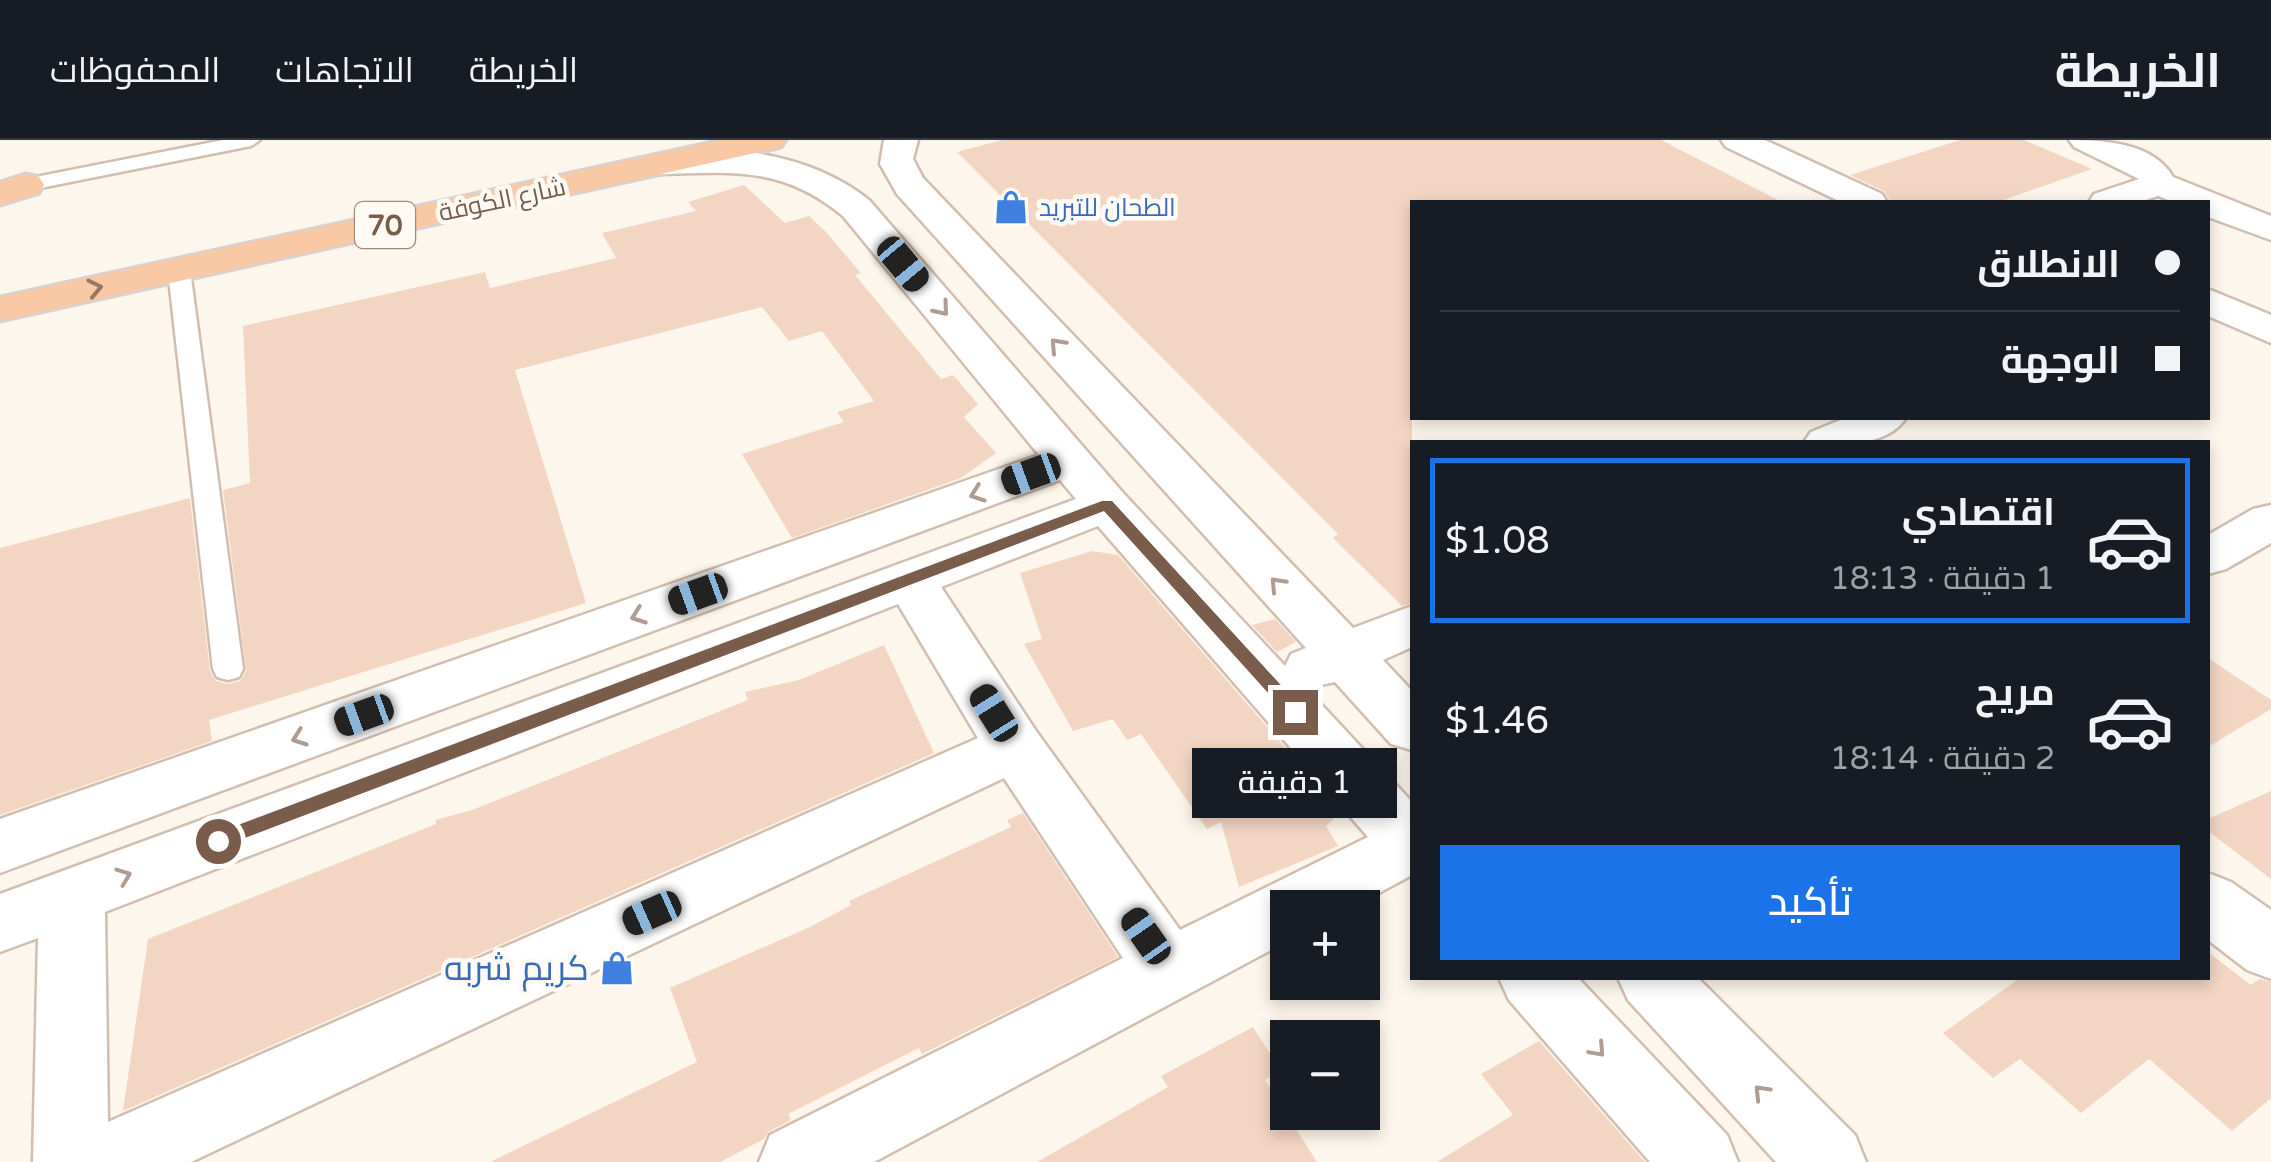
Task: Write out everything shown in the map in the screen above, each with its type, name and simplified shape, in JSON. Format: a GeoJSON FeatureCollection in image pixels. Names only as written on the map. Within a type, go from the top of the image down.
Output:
{"type":"FeatureCollection","features":[{"type":"Feature","properties":{"kind":"highway","name":"شارع الكوفة"},"geometry":{"type":"LineString","coordinates":[[0,309],[769,140]]}},
{"type":"Feature","properties":{"kind":"street"},"geometry":{"type":"LineString","coordinates":[[1738,140],[1865,200]]}},
{"type":"Feature","properties":{"kind":"street"},"geometry":{"type":"LineString","coordinates":[[2086,140],[2153,172],[2159,184]]}},
{"type":"Feature","properties":{"kind":"street"},"geometry":{"type":"LineString","coordinates":[[812,176],[909,146]]}},
{"type":"Feature","properties":{"kind":"street"},"geometry":{"type":"LineString","coordinates":[[909,146],[895,164],[910,186],[1410,726]]}},
{"type":"Feature","properties":{"kind":"street"},"geometry":{"type":"LineString","coordinates":[[659,164],[739,162],[830,183],[856,208],[1068,461],[1410,842]]}},
{"type":"Feature","properties":{"kind":"street"},"geometry":{"type":"LineString","coordinates":[[2113,200],[2159,184],[2199,200]]}},
{"type":"Feature","properties":{"kind":"street"},"geometry":{"type":"LineString","coordinates":[[2210,205],[2271,229]]}},
{"type":"Feature","properties":{"kind":"street"},"geometry":{"type":"LineString","coordinates":[[2210,303],[2271,330]]}},
{"type":"Feature","properties":{"kind":"street"},"geometry":{"type":"LineString","coordinates":[[1832,440],[1878,420]]}},
{"type":"Feature","properties":{"kind":"street"},"geometry":{"type":"LineString","coordinates":[[0,846],[1068,461]]}},
{"type":"Feature","properties":{"kind":"street"},"geometry":{"type":"LineString","coordinates":[[0,923],[1107,505]]}},
{"type":"Feature","properties":{"kind":"street"},"geometry":{"type":"LineString","coordinates":[[2210,557],[2271,521]]}},
{"type":"Feature","properties":{"kind":"street"},"geometry":{"type":"LineString","coordinates":[[909,580],[1015,746],[1168,968]]}},
{"type":"Feature","properties":{"kind":"street"},"geometry":{"type":"LineString","coordinates":[[1271,685],[1410,626]]}},
{"type":"Feature","properties":{"kind":"street"},"geometry":{"type":"LineString","coordinates":[[107,1162],[1015,746]]}},
{"type":"Feature","properties":{"kind":"street"},"geometry":{"type":"LineString","coordinates":[[1323,890],[1410,845]]}},
{"type":"Feature","properties":{"kind":"street"},"geometry":{"type":"LineString","coordinates":[[71,1162],[72,896]]}},
{"type":"Feature","properties":{"kind":"street"},"geometry":{"type":"LineString","coordinates":[[2210,903],[2271,949]]}},
{"type":"Feature","properties":{"kind":"street"},"geometry":{"type":"LineString","coordinates":[[797,1162],[1270,917]]}},
{"type":"Feature","properties":{"kind":"street"},"geometry":{"type":"LineString","coordinates":[[1535,980],[1700,1162]]}},
{"type":"Feature","properties":{"kind":"street"},"geometry":{"type":"LineString","coordinates":[[1654,980],[1828,1162]]}},
{"type":"Feature","properties":{"kind":"lane"},"geometry":{"type":"LineString","coordinates":[[9,190],[252,140]]}},
{"type":"Feature","properties":{"kind":"lane"},"geometry":{"type":"LineString","coordinates":[[179,270],[228,669]]}},
{"type":"Feature","properties":{"kind":"building"},"geometry":{"type":"Polygon","coordinates":[[[1002,140],[1661,140],[1778,200],[1410,200],[1410,604],[1402,606],[1333,538],[1338,534],[957,152],[1002,140]]]}},
{"type":"Feature","properties":{"kind":"building"},"geometry":{"type":"Polygon","coordinates":[[[1960,140],[2024,140],[2092,169],[2004,200],[1890,200],[1884,191],[1850,175],[1960,140]]]}},
{"type":"Feature","properties":{"kind":"building"},"geometry":{"type":"Polygon","coordinates":[[[744,185],[785,223],[809,216],[825,231],[861,273],[855,275],[941,379],[953,375],[978,404],[964,417],[996,453],[961,478],[792,538],[742,454],[844,422],[837,412],[874,401],[822,331],[789,341],[762,307],[515,370],[586,603],[209,720],[212,741],[0,815],[0,548],[190,498],[210,671],[216,681],[227,684],[240,681],[246,671],[223,490],[250,483],[243,326],[485,272],[490,288],[616,258],[602,233],[696,211],[688,202],[744,185]]]}},
{"type":"Feature","properties":{"kind":"building"},"geometry":{"type":"Polygon","coordinates":[[[1092,551],[1118,555],[1341,812],[1326,826],[1338,846],[1239,887],[1221,822],[1207,829],[1141,734],[1127,740],[1113,719],[1073,731],[1024,644],[1042,639],[1020,573],[1092,551]]]}},
{"type":"Feature","properties":{"kind":"building"},"geometry":{"type":"Polygon","coordinates":[[[1275,619],[1296,642],[1277,652],[1252,625],[1275,619]]]}},
{"type":"Feature","properties":{"kind":"building"},"geometry":{"type":"Polygon","coordinates":[[[884,645],[934,753],[123,1111],[148,939],[436,824],[435,820],[472,810],[748,700],[745,692],[799,680],[884,645]]]}},
{"type":"Feature","properties":{"kind":"building"},"geometry":{"type":"Polygon","coordinates":[[[2210,659],[2271,700],[2271,709],[2210,746],[2210,659]]]}},
{"type":"Feature","properties":{"kind":"building"},"geometry":{"type":"Polygon","coordinates":[[[2271,791],[2271,879],[2210,833],[2210,818],[2271,791]]]}},
{"type":"Feature","properties":{"kind":"building"},"geometry":{"type":"Polygon","coordinates":[[[1023,813],[1118,957],[922,1054],[919,1048],[788,1114],[791,1120],[720,1162],[490,1162],[697,1062],[670,988],[810,927],[851,905],[849,901],[1011,827],[1007,820],[1023,813]]]}},
{"type":"Feature","properties":{"kind":"building"},"geometry":{"type":"Polygon","coordinates":[[[2210,954],[2251,985],[2259,979],[2271,982],[2271,1098],[2232,1131],[2149,1059],[2081,1113],[2020,1059],[1993,1078],[1943,1033],[2017,980],[2210,980],[2210,954]]]}},
{"type":"Feature","properties":{"kind":"building"},"geometry":{"type":"Polygon","coordinates":[[[1253,1027],[1270,1054],[1270,1077],[1265,1080],[1270,1088],[1270,1130],[1297,1130],[1317,1162],[1037,1162],[1168,1087],[1161,1076],[1253,1027]]]}},
{"type":"Feature","properties":{"kind":"building"},"geometry":{"type":"Polygon","coordinates":[[[1539,1041],[1645,1162],[1437,1162],[1513,1115],[1481,1074],[1539,1041]]]}},
{"type":"Feature","properties":{"kind":"place","name":"الطحان للتبريد"},"geometry":{"type":"Point","coordinates":[1011,207]}},
{"type":"Feature","properties":{"kind":"place","name":"كريم شربه"},"geometry":{"type":"Point","coordinates":[617,968]}},
{"type":"Feature","properties":{"kind":"route"},"geometry":{"type":"LineString","coordinates":[[218,841],[1107,505],[1295,712]]}}]}
